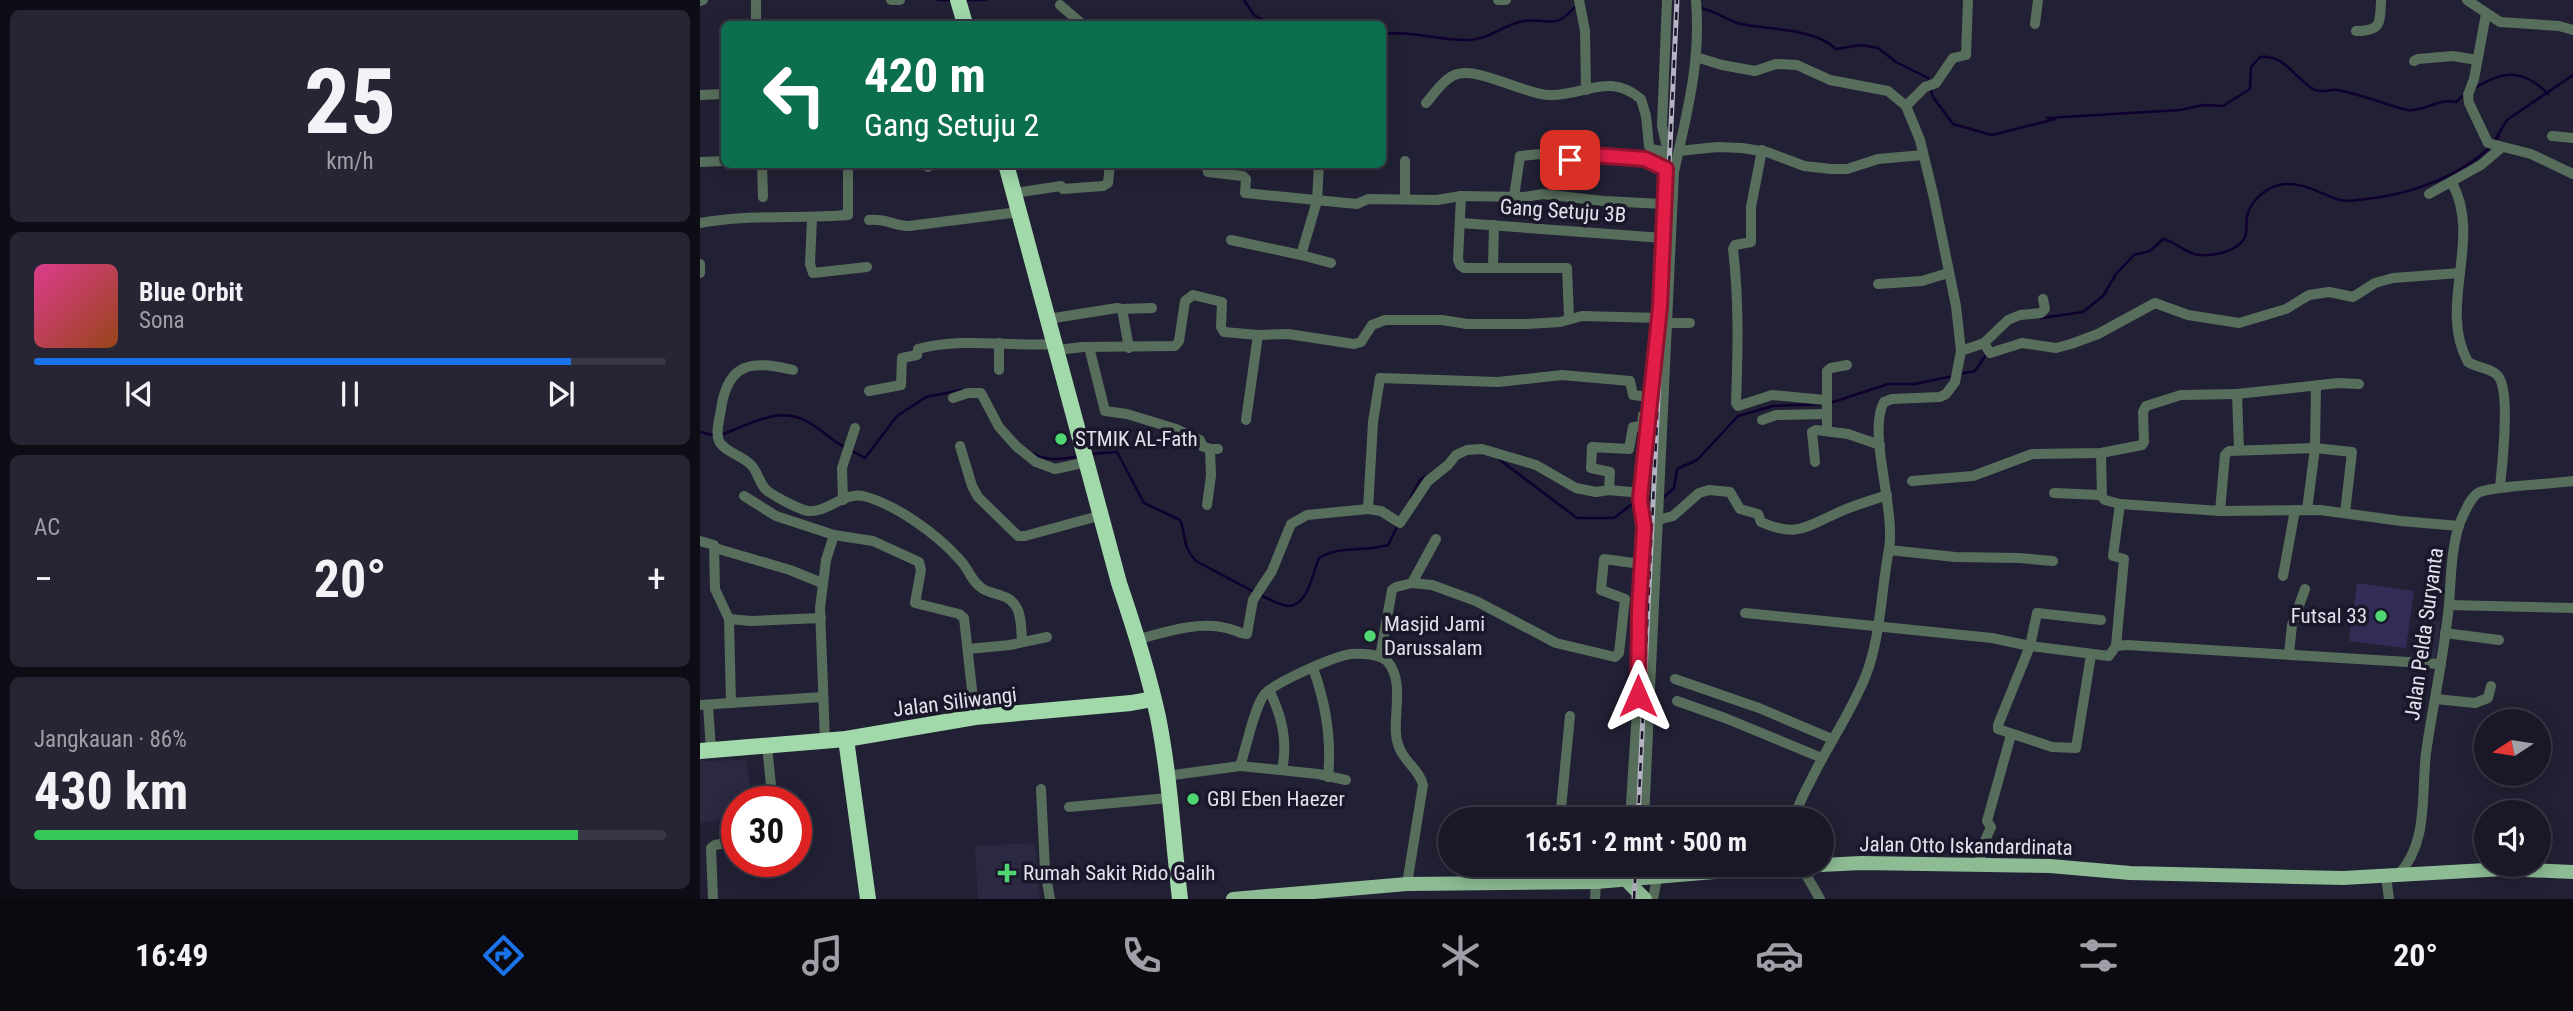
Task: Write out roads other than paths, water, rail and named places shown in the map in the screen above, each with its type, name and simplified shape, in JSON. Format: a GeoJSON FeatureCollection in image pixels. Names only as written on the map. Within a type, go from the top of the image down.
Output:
{"type":"FeatureCollection","features":[{"type":"Feature","properties":{"kind":"highway"},"geometry":{"type":"LineString","coordinates":[[958,0],[964,21]]}},
{"type":"Feature","properties":{"kind":"highway"},"geometry":{"type":"LineString","coordinates":[[1007,168],[1119,583],[1139,639],[1153,699],[1166,776],[1180,899]]}},
{"type":"Feature","properties":{"kind":"highway","name":"Jalan Siliwangi"},"geometry":{"type":"LineString","coordinates":[[706,751],[845,739],[975,717],[1153,699]]}},
{"type":"Feature","properties":{"kind":"highway"},"geometry":{"type":"LineString","coordinates":[[845,739],[867,899]]}},
{"type":"Feature","properties":{"kind":"main road","name":"Jalan Otto Iskandardinata"},"geometry":{"type":"LineString","coordinates":[[1834,864],[2050,866],[2130,873],[2343,878],[2504,869],[2573,872]]}},
{"type":"Feature","properties":{"kind":"main road","name":"Jalan Otto Iskandardinata"},"geometry":{"type":"LineString","coordinates":[[1233,899],[1265,895],[1328,896],[1407,884],[1596,883],[1622,877]]}},
{"type":"Feature","properties":{"kind":"main road"},"geometry":{"type":"LineString","coordinates":[[1636,877],[1645,899]]}},
{"type":"Feature","properties":{"kind":"main road","name":"Jalan Otto Iskandardinata"},"geometry":{"type":"LineString","coordinates":[[1652,877],[1668,877]]}},
{"type":"Feature","properties":{"kind":"street"},"geometry":{"type":"LineString","coordinates":[[756,0],[756,21]]}},
{"type":"Feature","properties":{"kind":"street"},"geometry":{"type":"LineString","coordinates":[[891,0],[900,0]]}},
{"type":"Feature","properties":{"kind":"street"},"geometry":{"type":"LineString","coordinates":[[1498,0],[1506,0]]}},
{"type":"Feature","properties":{"kind":"street"},"geometry":{"type":"LineString","coordinates":[[1579,0],[1585,31],[1586,89]]}},
{"type":"Feature","properties":{"kind":"street"},"geometry":{"type":"LineString","coordinates":[[1645,807],[1670,170],[1662,126],[1667,0]]}},
{"type":"Feature","properties":{"kind":"street"},"geometry":{"type":"LineString","coordinates":[[1631,807],[1638,696],[1641,501],[1650,397],[1663,320],[1664,204],[1670,170],[1679,151],[1692,96],[1698,40],[1696,0]]}},
{"type":"Feature","properties":{"kind":"street"},"geometry":{"type":"LineString","coordinates":[[1906,106],[1931,85],[1953,58],[1966,54],[1968,0]]}},
{"type":"Feature","properties":{"kind":"street"},"geometry":{"type":"LineString","coordinates":[[2035,24],[2038,0]]}},
{"type":"Feature","properties":{"kind":"street"},"geometry":{"type":"LineString","coordinates":[[2356,31],[2368,31],[2377,27],[2381,19],[2381,0]]}},
{"type":"Feature","properties":{"kind":"street"},"geometry":{"type":"LineString","coordinates":[[2473,2],[2500,22],[2559,26],[2573,30]]}},
{"type":"Feature","properties":{"kind":"street"},"geometry":{"type":"LineString","coordinates":[[1060,5],[1079,21]]}},
{"type":"Feature","properties":{"kind":"street"},"geometry":{"type":"LineString","coordinates":[[2486,14],[2468,96],[2469,103],[2497,146],[2531,155],[2573,174]]}},
{"type":"Feature","properties":{"kind":"street"},"geometry":{"type":"LineString","coordinates":[[2414,61],[2453,56],[2477,60]]}},
{"type":"Feature","properties":{"kind":"street"},"geometry":{"type":"LineString","coordinates":[[1696,57],[1755,71],[1776,64],[1797,65],[1830,79],[1888,91],[1906,106],[1920,140],[1956,306],[1961,351],[1955,382],[1946,394],[1940,397],[1892,399],[1884,402],[1879,415],[1880,445],[1891,523],[1878,627],[1866,676],[1799,807]]}},
{"type":"Feature","properties":{"kind":"street"},"geometry":{"type":"LineString","coordinates":[[1426,103],[1451,77],[1459,74],[1495,79],[1521,89],[1549,95],[1616,85],[1634,93],[1644,106],[1651,149],[1667,152]]}},
{"type":"Feature","properties":{"kind":"street"},"geometry":{"type":"LineString","coordinates":[[700,95],[721,94]]}},
{"type":"Feature","properties":{"kind":"street"},"geometry":{"type":"LineString","coordinates":[[2552,136],[2573,138]]}},
{"type":"Feature","properties":{"kind":"street"},"geometry":{"type":"LineString","coordinates":[[2429,194],[2481,165],[2497,146]]}},
{"type":"Feature","properties":{"kind":"street"},"geometry":{"type":"LineString","coordinates":[[1679,151],[1717,147],[1762,150],[1804,166],[1832,169],[1847,169],[1887,157],[1923,155]]}},
{"type":"Feature","properties":{"kind":"street"},"geometry":{"type":"LineString","coordinates":[[1762,150],[1751,207],[1751,242],[1735,245],[1733,248],[1738,337],[1736,403],[1738,406],[1772,395],[1826,406]]}},
{"type":"Feature","properties":{"kind":"street"},"geometry":{"type":"LineString","coordinates":[[1514,197],[1520,156],[1541,154],[1570,160],[1593,155],[1645,159],[1670,170]]}},
{"type":"Feature","properties":{"kind":"street"},"geometry":{"type":"LineString","coordinates":[[700,162],[721,161]]}},
{"type":"Feature","properties":{"kind":"street"},"geometry":{"type":"LineString","coordinates":[[1405,161],[1405,199]]}},
{"type":"Feature","properties":{"kind":"street"},"geometry":{"type":"LineString","coordinates":[[762,168],[763,197]]}},
{"type":"Feature","properties":{"kind":"street"},"geometry":{"type":"LineString","coordinates":[[700,223],[733,217],[812,218],[848,215],[848,168]]}},
{"type":"Feature","properties":{"kind":"street"},"geometry":{"type":"LineString","coordinates":[[1014,193],[1051,185],[1063,189],[1103,186],[1108,183],[1110,168]]}},
{"type":"Feature","properties":{"kind":"street"},"geometry":{"type":"LineString","coordinates":[[1207,168],[1208,172],[1244,176],[1244,191],[1247,193],[1317,201],[1357,204],[1368,199],[1437,200],[1461,196],[1514,197],[1552,194],[1602,201],[1664,204]]}},
{"type":"Feature","properties":{"kind":"street"},"geometry":{"type":"LineString","coordinates":[[1301,255],[1317,201],[1319,168]]}},
{"type":"Feature","properties":{"kind":"street"},"geometry":{"type":"LineString","coordinates":[[2452,183],[2457,192],[2464,226],[2457,317],[2466,359],[2472,365],[2496,374],[2501,382],[2506,423],[2500,487]]}},
{"type":"Feature","properties":{"kind":"street"},"geometry":{"type":"LineString","coordinates":[[1461,196],[1460,265],[1464,268],[1567,268],[1569,318]]}},
{"type":"Feature","properties":{"kind":"street"},"geometry":{"type":"LineString","coordinates":[[869,220],[885,219],[909,226],[1019,212]]}},
{"type":"Feature","properties":{"kind":"street"},"geometry":{"type":"LineString","coordinates":[[812,218],[810,264],[813,273],[867,267]]}},
{"type":"Feature","properties":{"kind":"street","name":"Gang Setuju 3B"},"geometry":{"type":"LineString","coordinates":[[1461,223],[1663,238]]}},
{"type":"Feature","properties":{"kind":"street"},"geometry":{"type":"LineString","coordinates":[[1493,267],[1494,225]]}},
{"type":"Feature","properties":{"kind":"street"},"geometry":{"type":"LineString","coordinates":[[1231,240],[1331,263]]}},
{"type":"Feature","properties":{"kind":"street"},"geometry":{"type":"LineString","coordinates":[[700,264],[700,273]]}},
{"type":"Feature","properties":{"kind":"street"},"geometry":{"type":"LineString","coordinates":[[1878,284],[1922,281],[1948,273]]}},
{"type":"Feature","properties":{"kind":"street"},"geometry":{"type":"LineString","coordinates":[[1961,351],[2022,342],[2056,348],[2098,334],[2155,303],[2188,315],[2239,323],[2286,309],[2309,295],[2329,292],[2353,297],[2375,283],[2393,278],[2460,273]]}},
{"type":"Feature","properties":{"kind":"street"},"geometry":{"type":"LineString","coordinates":[[869,391],[901,385],[902,358],[917,355],[918,349],[938,344],[980,341],[1056,347],[1129,348],[1177,345],[1185,301],[1192,295],[1222,302],[1221,327],[1224,332],[1288,334],[1354,344],[1361,342],[1372,325],[1385,320],[1527,324],[1560,322],[1569,318],[1690,323]]}},
{"type":"Feature","properties":{"kind":"street"},"geometry":{"type":"LineString","coordinates":[[1986,347],[2008,320],[2044,311],[2043,299]]}},
{"type":"Feature","properties":{"kind":"street"},"geometry":{"type":"LineString","coordinates":[[1048,319],[1110,309],[1152,308]]}},
{"type":"Feature","properties":{"kind":"street"},"geometry":{"type":"LineString","coordinates":[[1122,309],[1129,348]]}},
{"type":"Feature","properties":{"kind":"street"},"geometry":{"type":"LineString","coordinates":[[1246,420],[1258,335]]}},
{"type":"Feature","properties":{"kind":"street"},"geometry":{"type":"LineString","coordinates":[[999,343],[999,370]]}},
{"type":"Feature","properties":{"kind":"street"},"geometry":{"type":"LineString","coordinates":[[1089,347],[1105,411],[1127,414],[1176,429],[1200,440],[1202,446],[1214,449],[1207,505]]}},
{"type":"Feature","properties":{"kind":"street"},"geometry":{"type":"LineString","coordinates":[[793,370],[770,364],[754,365],[734,373],[728,381],[722,405],[718,439],[720,444],[751,465],[767,491],[805,510],[817,510],[861,495],[895,509],[938,539],[960,560],[977,584],[1014,603],[1017,607],[1022,641]]}},
{"type":"Feature","properties":{"kind":"street"},"geometry":{"type":"LineString","coordinates":[[1827,430],[1828,369],[1847,365]]}},
{"type":"Feature","properties":{"kind":"street"},"geometry":{"type":"LineString","coordinates":[[1368,509],[1373,422],[1380,378],[1498,382],[1562,375],[1630,381],[1633,395],[1650,397]]}},
{"type":"Feature","properties":{"kind":"street"},"geometry":{"type":"LineString","coordinates":[[1912,481],[1973,476],[2032,454],[2101,453],[2142,445],[2143,412],[2147,405],[2182,395],[2237,394],[2360,383]]}},
{"type":"Feature","properties":{"kind":"street"},"geometry":{"type":"LineString","coordinates":[[2284,576],[2315,448],[2316,386]]}},
{"type":"Feature","properties":{"kind":"street"},"geometry":{"type":"LineString","coordinates":[[953,398],[968,393],[981,393],[999,427],[1017,447],[1043,466],[1055,469],[1087,462]]}},
{"type":"Feature","properties":{"kind":"street"},"geometry":{"type":"LineString","coordinates":[[2237,394],[2239,450]]}},
{"type":"Feature","properties":{"kind":"street"},"geometry":{"type":"LineString","coordinates":[[1762,420],[1826,406]]}},
{"type":"Feature","properties":{"kind":"street"},"geometry":{"type":"LineString","coordinates":[[1609,490],[1611,473],[1593,470],[1590,466],[1592,447],[1629,449],[1633,427],[1642,426],[1643,409]]}},
{"type":"Feature","properties":{"kind":"street"},"geometry":{"type":"LineString","coordinates":[[843,500],[842,468],[855,428]]}},
{"type":"Feature","properties":{"kind":"street"},"geometry":{"type":"LineString","coordinates":[[1815,462],[1812,432],[1827,430],[1848,434],[1880,445]]}},
{"type":"Feature","properties":{"kind":"street"},"geometry":{"type":"LineString","coordinates":[[960,446],[978,497],[1018,536],[1102,515]]}},
{"type":"Feature","properties":{"kind":"street"},"geometry":{"type":"LineString","coordinates":[[2220,511],[2225,456],[2229,451],[2315,448],[2352,452],[2346,513]]}},
{"type":"Feature","properties":{"kind":"street"},"geometry":{"type":"LineString","coordinates":[[1139,639],[1175,629],[1205,626],[1247,634],[1253,600],[1272,571],[1291,524],[1307,515],[1368,509],[1381,511],[1398,522],[1428,481],[1456,455],[1467,450],[1482,449],[1536,465],[1576,488],[1596,492],[1609,490],[1641,501]]}},
{"type":"Feature","properties":{"kind":"street"},"geometry":{"type":"LineString","coordinates":[[2101,453],[2101,495],[2105,500],[2120,504],[2220,511],[2301,510],[2459,526]]}},
{"type":"Feature","properties":{"kind":"street","name":"Jalan Pelda Suryanta"},"geometry":{"type":"LineString","coordinates":[[2392,876],[2408,865],[2418,840],[2427,752],[2437,699],[2459,526],[2477,493],[2500,487],[2573,481]]}},
{"type":"Feature","properties":{"kind":"street"},"geometry":{"type":"LineString","coordinates":[[1658,520],[1673,516],[1699,493],[1709,490],[1730,492],[1740,509],[1758,514],[1761,523],[1796,531],[1887,495]]}},
{"type":"Feature","properties":{"kind":"street"},"geometry":{"type":"LineString","coordinates":[[2054,493],[2101,495]]}},
{"type":"Feature","properties":{"kind":"street"},"geometry":{"type":"LineString","coordinates":[[744,496],[767,512],[834,535],[873,541],[919,562],[920,575],[914,601],[920,606],[961,615],[964,620],[975,717]]}},
{"type":"Feature","properties":{"kind":"street"},"geometry":{"type":"LineString","coordinates":[[1745,613],[1992,638],[2030,646],[2109,656],[2116,646],[2124,559],[2113,556],[2120,504]]}},
{"type":"Feature","properties":{"kind":"street"},"geometry":{"type":"LineString","coordinates":[[825,741],[822,583],[834,535]]}},
{"type":"Feature","properties":{"kind":"street"},"geometry":{"type":"LineString","coordinates":[[1412,583],[1436,539]]}},
{"type":"Feature","properties":{"kind":"street"},"geometry":{"type":"LineString","coordinates":[[700,541],[710,542],[715,548],[790,570],[822,583]]}},
{"type":"Feature","properties":{"kind":"street"},"geometry":{"type":"LineString","coordinates":[[715,548],[715,589],[729,619],[731,703]]}},
{"type":"Feature","properties":{"kind":"street"},"geometry":{"type":"LineString","coordinates":[[1889,550],[1955,557],[2053,561]]}},
{"type":"Feature","properties":{"kind":"street"},"geometry":{"type":"LineString","coordinates":[[1380,656],[1392,590],[1396,586],[1412,583],[1432,585],[1476,601],[1556,643],[1612,657],[1619,653],[1625,598],[1601,590],[1604,559],[1641,564]]}},
{"type":"Feature","properties":{"kind":"street"},"geometry":{"type":"LineString","coordinates":[[2289,654],[2292,625],[2305,589]]}},
{"type":"Feature","properties":{"kind":"street"},"geometry":{"type":"LineString","coordinates":[[2449,605],[2573,608]]}},
{"type":"Feature","properties":{"kind":"street"},"geometry":{"type":"LineString","coordinates":[[2091,655],[2076,748],[2052,747],[2000,732],[1997,725],[2030,646],[2035,618],[2039,612],[2101,620]]}},
{"type":"Feature","properties":{"kind":"street"},"geometry":{"type":"LineString","coordinates":[[729,619],[751,621],[821,618]]}},
{"type":"Feature","properties":{"kind":"street"},"geometry":{"type":"LineString","coordinates":[[1623,621],[1639,621]]}},
{"type":"Feature","properties":{"kind":"street"},"geometry":{"type":"LineString","coordinates":[[2445,634],[2499,640]]}},
{"type":"Feature","properties":{"kind":"street"},"geometry":{"type":"LineString","coordinates":[[968,649],[1010,645],[1047,637]]}},
{"type":"Feature","properties":{"kind":"street"},"geometry":{"type":"LineString","coordinates":[[2116,646],[2441,664]]}},
{"type":"Feature","properties":{"kind":"street"},"geometry":{"type":"LineString","coordinates":[[1240,766],[1260,702],[1269,690],[1348,654],[1380,656],[1389,664],[1395,680],[1398,744],[1404,759],[1421,778],[1423,785],[1407,884]]}},
{"type":"Feature","properties":{"kind":"street"},"geometry":{"type":"LineString","coordinates":[[1313,668],[1331,740],[1328,777]]}},
{"type":"Feature","properties":{"kind":"street"},"geometry":{"type":"LineString","coordinates":[[1675,679],[1759,708],[1832,739]]}},
{"type":"Feature","properties":{"kind":"street"},"geometry":{"type":"LineString","coordinates":[[2437,699],[2481,702],[2488,698],[2491,685]]}},
{"type":"Feature","properties":{"kind":"street"},"geometry":{"type":"LineString","coordinates":[[1269,690],[1281,717],[1284,732],[1282,770]]}},
{"type":"Feature","properties":{"kind":"street"},"geometry":{"type":"LineString","coordinates":[[706,751],[704,705],[823,697]]}},
{"type":"Feature","properties":{"kind":"street"},"geometry":{"type":"LineString","coordinates":[[1677,701],[1822,758]]}},
{"type":"Feature","properties":{"kind":"street"},"geometry":{"type":"LineString","coordinates":[[1561,807],[1570,716]]}},
{"type":"Feature","properties":{"kind":"street"},"geometry":{"type":"LineString","coordinates":[[1980,865],[1981,850],[1991,827],[1987,821],[2011,734]]}},
{"type":"Feature","properties":{"kind":"street"},"geometry":{"type":"LineString","coordinates":[[766,746],[771,786]]}},
{"type":"Feature","properties":{"kind":"street"},"geometry":{"type":"LineString","coordinates":[[1166,776],[1240,766],[1346,780]]}},
{"type":"Feature","properties":{"kind":"street"},"geometry":{"type":"LineString","coordinates":[[1041,789],[1044,857],[1050,899]]}},
{"type":"Feature","properties":{"kind":"street"},"geometry":{"type":"LineString","coordinates":[[1069,807],[1168,798]]}},
{"type":"Feature","properties":{"kind":"street"},"geometry":{"type":"LineString","coordinates":[[713,899],[711,848],[721,844]]}},
{"type":"Feature","properties":{"kind":"street"},"geometry":{"type":"LineString","coordinates":[[2389,899],[2392,876]]}},
{"type":"Feature","properties":{"kind":"street"},"geometry":{"type":"LineString","coordinates":[[1555,877],[1555,883]]}},
{"type":"Feature","properties":{"kind":"street"},"geometry":{"type":"LineString","coordinates":[[1801,877],[1819,899]]}},
{"type":"Feature","properties":{"kind":"street"},"geometry":{"type":"LineString","coordinates":[[1653,899],[1657,878]]}},
{"type":"Feature","properties":{"kind":"street"},"geometry":{"type":"LineString","coordinates":[[1595,899],[1596,883]]}},
{"type":"Feature","properties":{"kind":"waterway"},"geometry":{"type":"LineString","coordinates":[[938,0],[952,0]]}},
{"type":"Feature","properties":{"kind":"waterway"},"geometry":{"type":"LineString","coordinates":[[965,0],[986,0]]}},
{"type":"Feature","properties":{"kind":"waterway"},"geometry":{"type":"LineString","coordinates":[[1244,0],[1254,15],[1265,21]]}},
{"type":"Feature","properties":{"kind":"waterway"},"geometry":{"type":"LineString","coordinates":[[1386,34],[1404,33],[1458,40],[1477,39],[1524,21],[1558,21],[1577,5]]}},
{"type":"Feature","properties":{"kind":"waterway"},"geometry":{"type":"LineString","coordinates":[[1700,8],[1741,24],[1804,33],[1827,42],[1836,49],[1861,45],[1878,48],[1896,62],[1928,78],[1929,84]]}},
{"type":"Feature","properties":{"kind":"waterway"},"geometry":{"type":"LineString","coordinates":[[1931,90],[1933,97],[1953,124],[1992,135],[2055,119],[2047,118],[2180,110],[2203,105],[2223,106],[2250,89],[2251,67],[2260,57],[2269,57],[2284,63],[2315,90],[2346,92],[2407,110],[2449,101],[2456,102],[2464,95]]}},
{"type":"Feature","properties":{"kind":"waterway"},"geometry":{"type":"LineString","coordinates":[[2475,88],[2495,78],[2513,75],[2531,80],[2548,94]]}},
{"type":"Feature","properties":{"kind":"waterway"},"geometry":{"type":"LineString","coordinates":[[2495,141],[2507,120],[2573,75]]}},
{"type":"Feature","properties":{"kind":"waterway"},"geometry":{"type":"LineString","coordinates":[[2041,318],[2083,312],[2103,296],[2116,274],[2134,255],[2150,251],[2163,239],[2196,254],[2214,254],[2234,248],[2244,239],[2248,212],[2268,189],[2295,184],[2343,201],[2382,197],[2433,183],[2464,167],[2491,146]]}},
{"type":"Feature","properties":{"kind":"waterway"},"geometry":{"type":"LineString","coordinates":[[1959,374],[1975,371],[1986,355]]}},
{"type":"Feature","properties":{"kind":"waterway"},"geometry":{"type":"LineString","coordinates":[[1830,403],[1888,384],[1915,384],[1953,376]]}},
{"type":"Feature","properties":{"kind":"waterway"},"geometry":{"type":"LineString","coordinates":[[850,450],[865,458],[897,416],[926,397],[961,390]]}},
{"type":"Feature","properties":{"kind":"waterway"},"geometry":{"type":"LineString","coordinates":[[1664,497],[1674,488],[1677,469],[1697,460],[1738,416],[1773,406],[1824,404]]}},
{"type":"Feature","properties":{"kind":"waterway"},"geometry":{"type":"LineString","coordinates":[[720,435],[764,418],[786,415],[808,422],[844,447]]}},
{"type":"Feature","properties":{"kind":"waterway"},"geometry":{"type":"LineString","coordinates":[[700,432],[713,435]]}},
{"type":"Feature","properties":{"kind":"waterway"},"geometry":{"type":"LineString","coordinates":[[1090,454],[1117,452],[1144,503],[1180,520],[1186,545],[1196,561],[1256,593]]}},
{"type":"Feature","properties":{"kind":"waterway"},"geometry":{"type":"LineString","coordinates":[[1033,453],[1050,459],[1080,456]]}},
{"type":"Feature","properties":{"kind":"waterway"},"geometry":{"type":"LineString","coordinates":[[1500,460],[1577,518],[1614,518],[1636,501]]}},
{"type":"Feature","properties":{"kind":"waterway"},"geometry":{"type":"LineString","coordinates":[[1411,497],[1420,480],[1425,477]]}},
{"type":"Feature","properties":{"kind":"waterway"},"geometry":{"type":"LineString","coordinates":[[1643,500],[1657,498]]}},
{"type":"Feature","properties":{"kind":"waterway"},"geometry":{"type":"LineString","coordinates":[[1262,596],[1287,606],[1294,605],[1305,595],[1319,558],[1336,551],[1388,545],[1398,525]]}},
{"type":"Feature","properties":{"kind":"railway"},"geometry":{"type":"LineString","coordinates":[[1639,807],[1677,0]]}},
{"type":"Feature","properties":{"kind":"railway"},"geometry":{"type":"LineString","coordinates":[[1634,899],[1635,877]]}},
{"type":"Feature","properties":{"kind":"place","name":"STMIK AL-Fath"},"geometry":{"type":"Point","coordinates":[1061,439]}},
{"type":"Feature","properties":{"kind":"place","name":"Futsal 33"},"geometry":{"type":"Point","coordinates":[2381,616]}},
{"type":"Feature","properties":{"kind":"place","name":"Masjid Jami Darussalam"},"geometry":{"type":"Point","coordinates":[1370,636]}},
{"type":"Feature","properties":{"kind":"place","name":"GBI Eben Haezer"},"geometry":{"type":"Point","coordinates":[1193,799]}},
{"type":"Feature","properties":{"kind":"place","name":"Rumah Sakit Rido Galih"},"geometry":{"type":"Point","coordinates":[1007,873]}}]}
